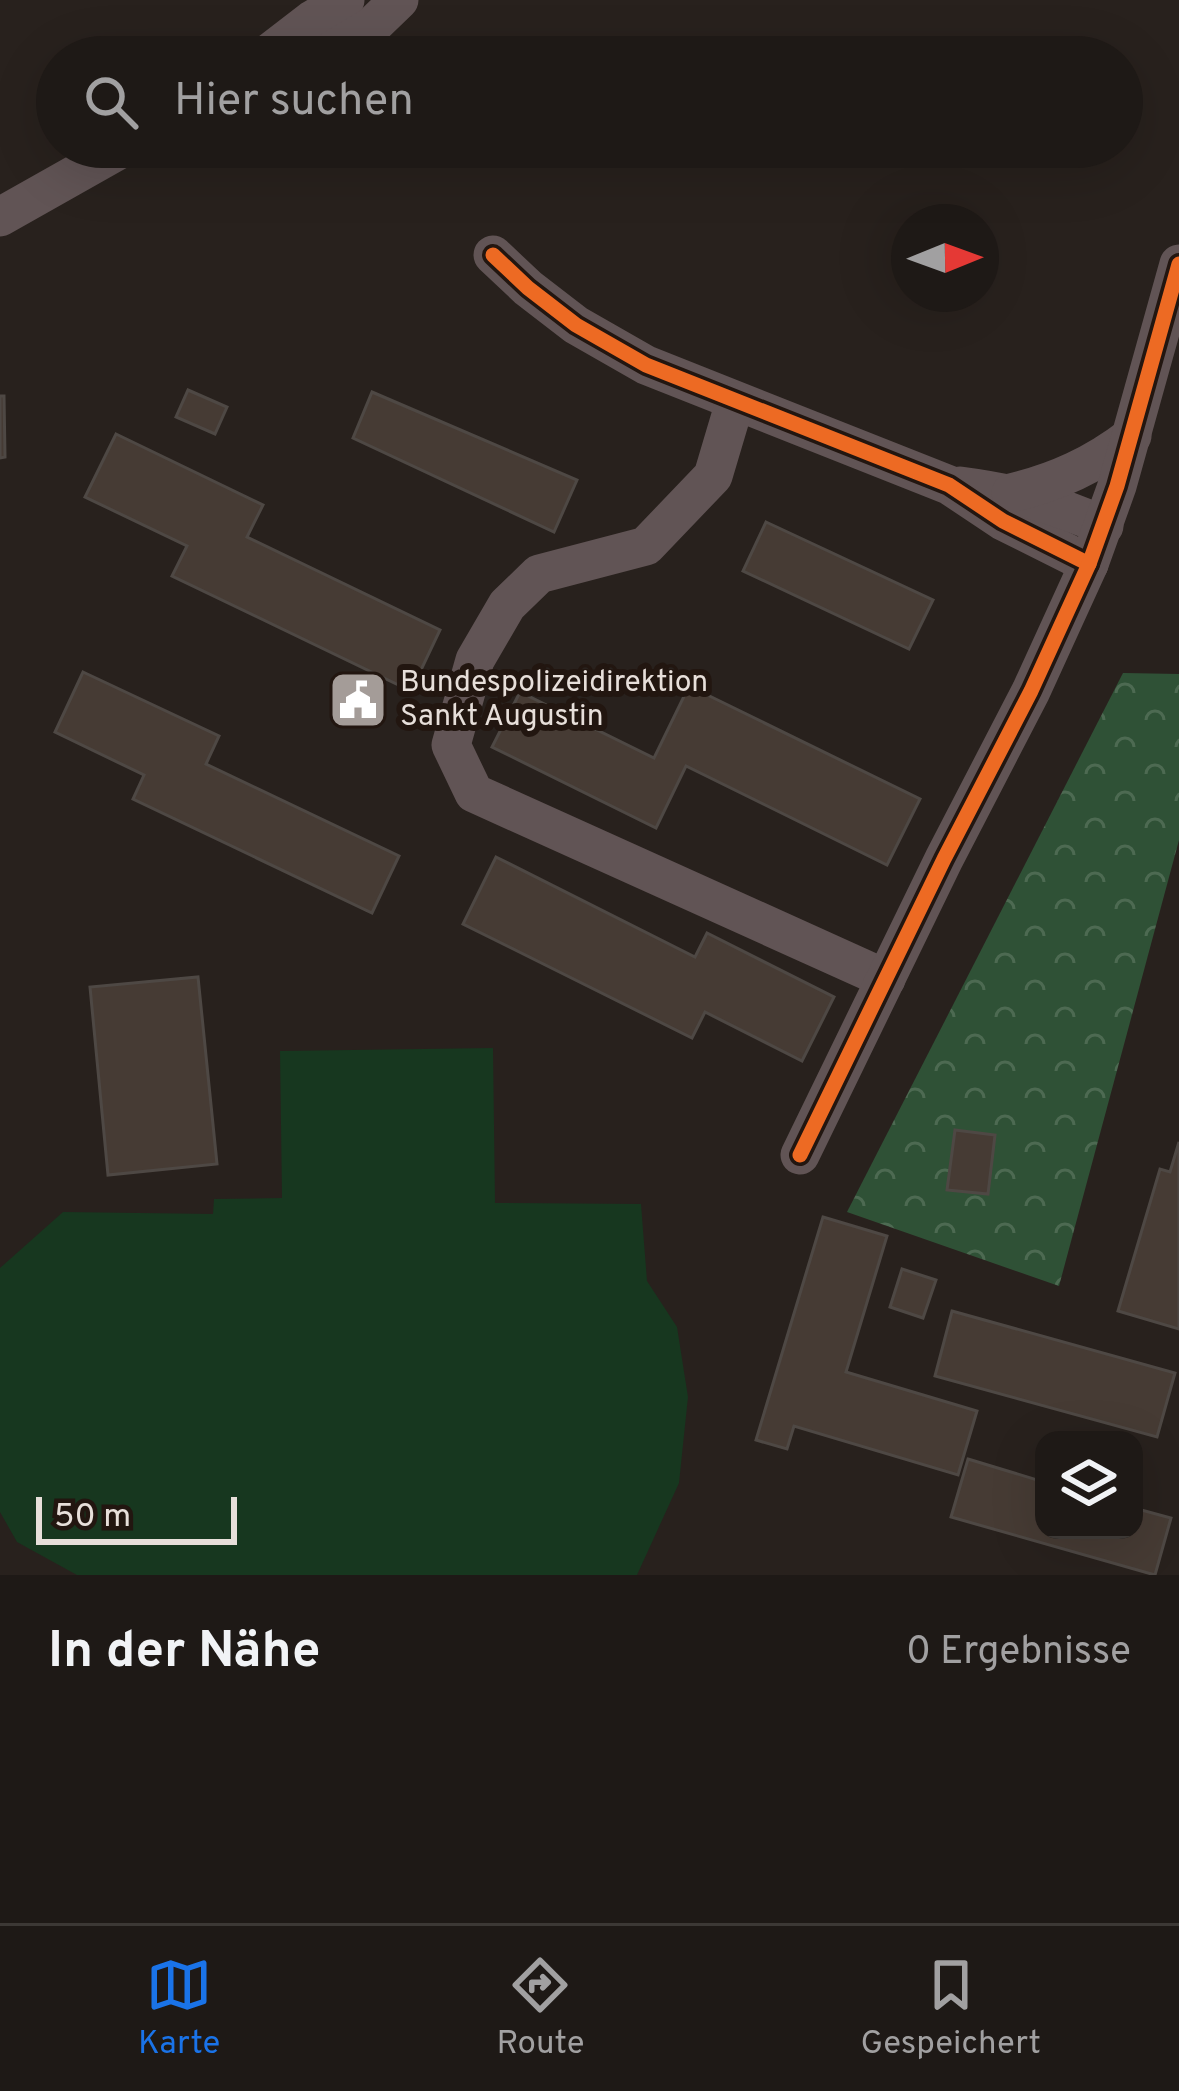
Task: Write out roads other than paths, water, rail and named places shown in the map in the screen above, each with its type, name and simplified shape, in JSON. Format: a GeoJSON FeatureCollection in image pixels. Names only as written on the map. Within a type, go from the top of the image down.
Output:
{"type":"FeatureCollection","features":[{"type":"Feature","properties":{"kind":"street"},"geometry":{"type":"LineString","coordinates":[[294,36],[319,19],[371,27],[399,0]]}},
{"type":"Feature","properties":{"kind":"street"},"geometry":{"type":"LineString","coordinates":[[0,218],[87,168]]}},
{"type":"Feature","properties":{"kind":"street"},"geometry":{"type":"LineString","coordinates":[[493,255],[544,301],[646,365],[949,484],[1060,506],[1104,526]]}},
{"type":"Feature","properties":{"kind":"street"},"geometry":{"type":"LineString","coordinates":[[800,1155],[1031,691],[1089,564],[1132,436],[1179,264]]}},
{"type":"Feature","properties":{"kind":"street"},"geometry":{"type":"LineString","coordinates":[[735,402],[713,476],[646,546],[539,574],[507,605],[475,660],[451,745],[474,793],[886,979]]}},
{"type":"Feature","properties":{"kind":"street"},"geometry":{"type":"LineString","coordinates":[[1011,493],[1065,477],[1132,436]]}},
{"type":"Feature","properties":{"kind":"street"},"geometry":{"type":"LineString","coordinates":[[949,484],[1003,521],[1089,564]]}},
{"type":"Feature","properties":{"kind":"place","name":"Bundespolizeidirektion Sankt Augustin"},"geometry":{"type":"Point","coordinates":[358,700]}}]}
